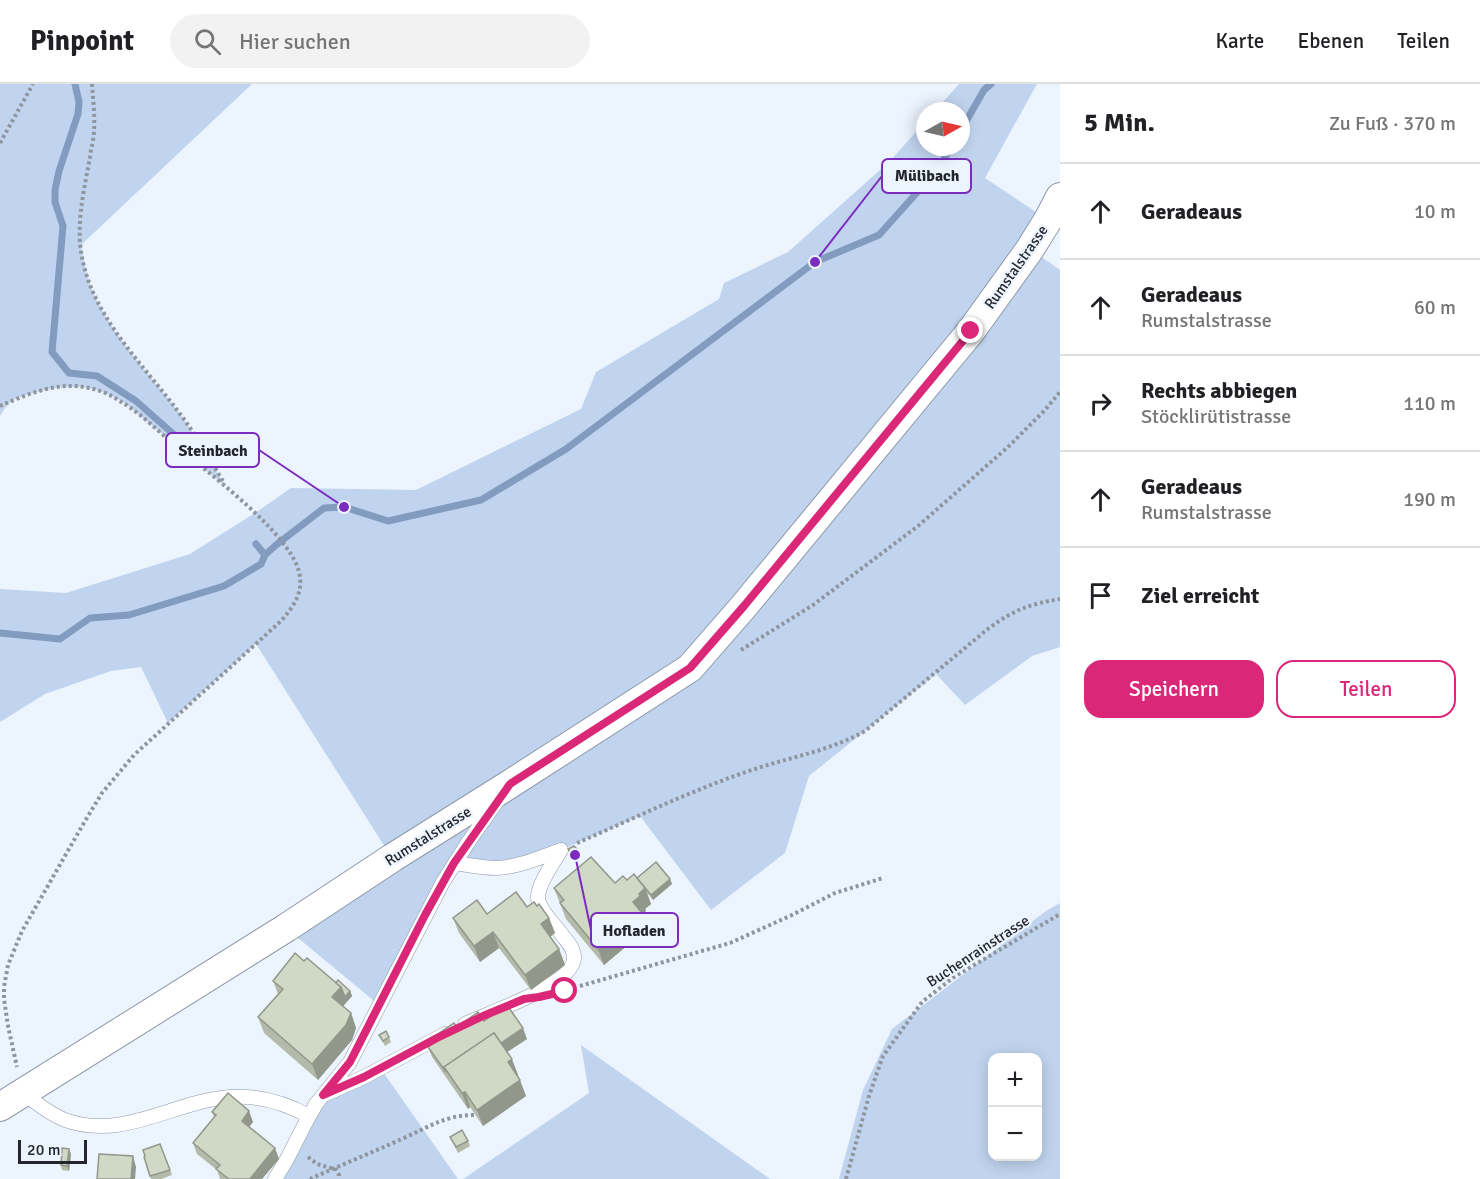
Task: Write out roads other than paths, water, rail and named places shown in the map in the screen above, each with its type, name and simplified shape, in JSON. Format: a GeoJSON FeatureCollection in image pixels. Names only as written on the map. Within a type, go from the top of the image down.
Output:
{"type":"FeatureCollection","features":[{"type":"Feature","properties":{"kind":"street","name":"Rumstalstrasse"},"geometry":{"type":"LineString","coordinates":[[12,1100],[286,928],[690,668],[752,597],[971,331],[1030,249],[1060,196]]}},
{"type":"Feature","properties":{"kind":"lane"},"geometry":{"type":"LineString","coordinates":[[275,1179],[309,1116],[350,1062],[454,863],[510,784]]}},
{"type":"Feature","properties":{"kind":"lane"},"geometry":{"type":"LineString","coordinates":[[323,1095],[364,1077],[466,1023],[532,995],[567,972],[573,964],[572,948],[540,906],[538,897],[541,885],[566,848],[538,859],[507,867],[454,863]]}},
{"type":"Feature","properties":{"kind":"lane"},"geometry":{"type":"LineString","coordinates":[[12,1100],[71,1122],[99,1127],[125,1124],[203,1101],[230,1097],[253,1097],[268,1100],[309,1116]]}},
{"type":"Feature","properties":{"kind":"waterway"},"geometry":{"type":"LineString","coordinates":[[75,84],[79,102],[78,114],[55,190],[55,202],[63,226],[52,352],[69,373],[97,376],[136,401],[197,455]]}},
{"type":"Feature","properties":{"kind":"waterway"},"geometry":{"type":"LineString","coordinates":[[970,114],[984,90],[991,84]]}},
{"type":"Feature","properties":{"kind":"waterway"},"geometry":{"type":"LineString","coordinates":[[0,633],[60,639],[90,618],[129,615],[224,586],[261,564],[265,555],[276,545],[324,508],[344,507],[388,521],[481,500],[566,449],[815,262],[879,235],[938,169],[946,156]]}},
{"type":"Feature","properties":{"kind":"waterway"},"geometry":{"type":"LineString","coordinates":[[256,544],[265,555]]}},
{"type":"Feature","properties":{"kind":"place","name":"Mülibach"},"geometry":{"type":"Point","coordinates":[815,262]}},
{"type":"Feature","properties":{"kind":"place","name":"Steinbach"},"geometry":{"type":"Point","coordinates":[344,507]}},
{"type":"Feature","properties":{"kind":"place","name":"Hofladen"},"geometry":{"type":"Point","coordinates":[575,855]}}]}
